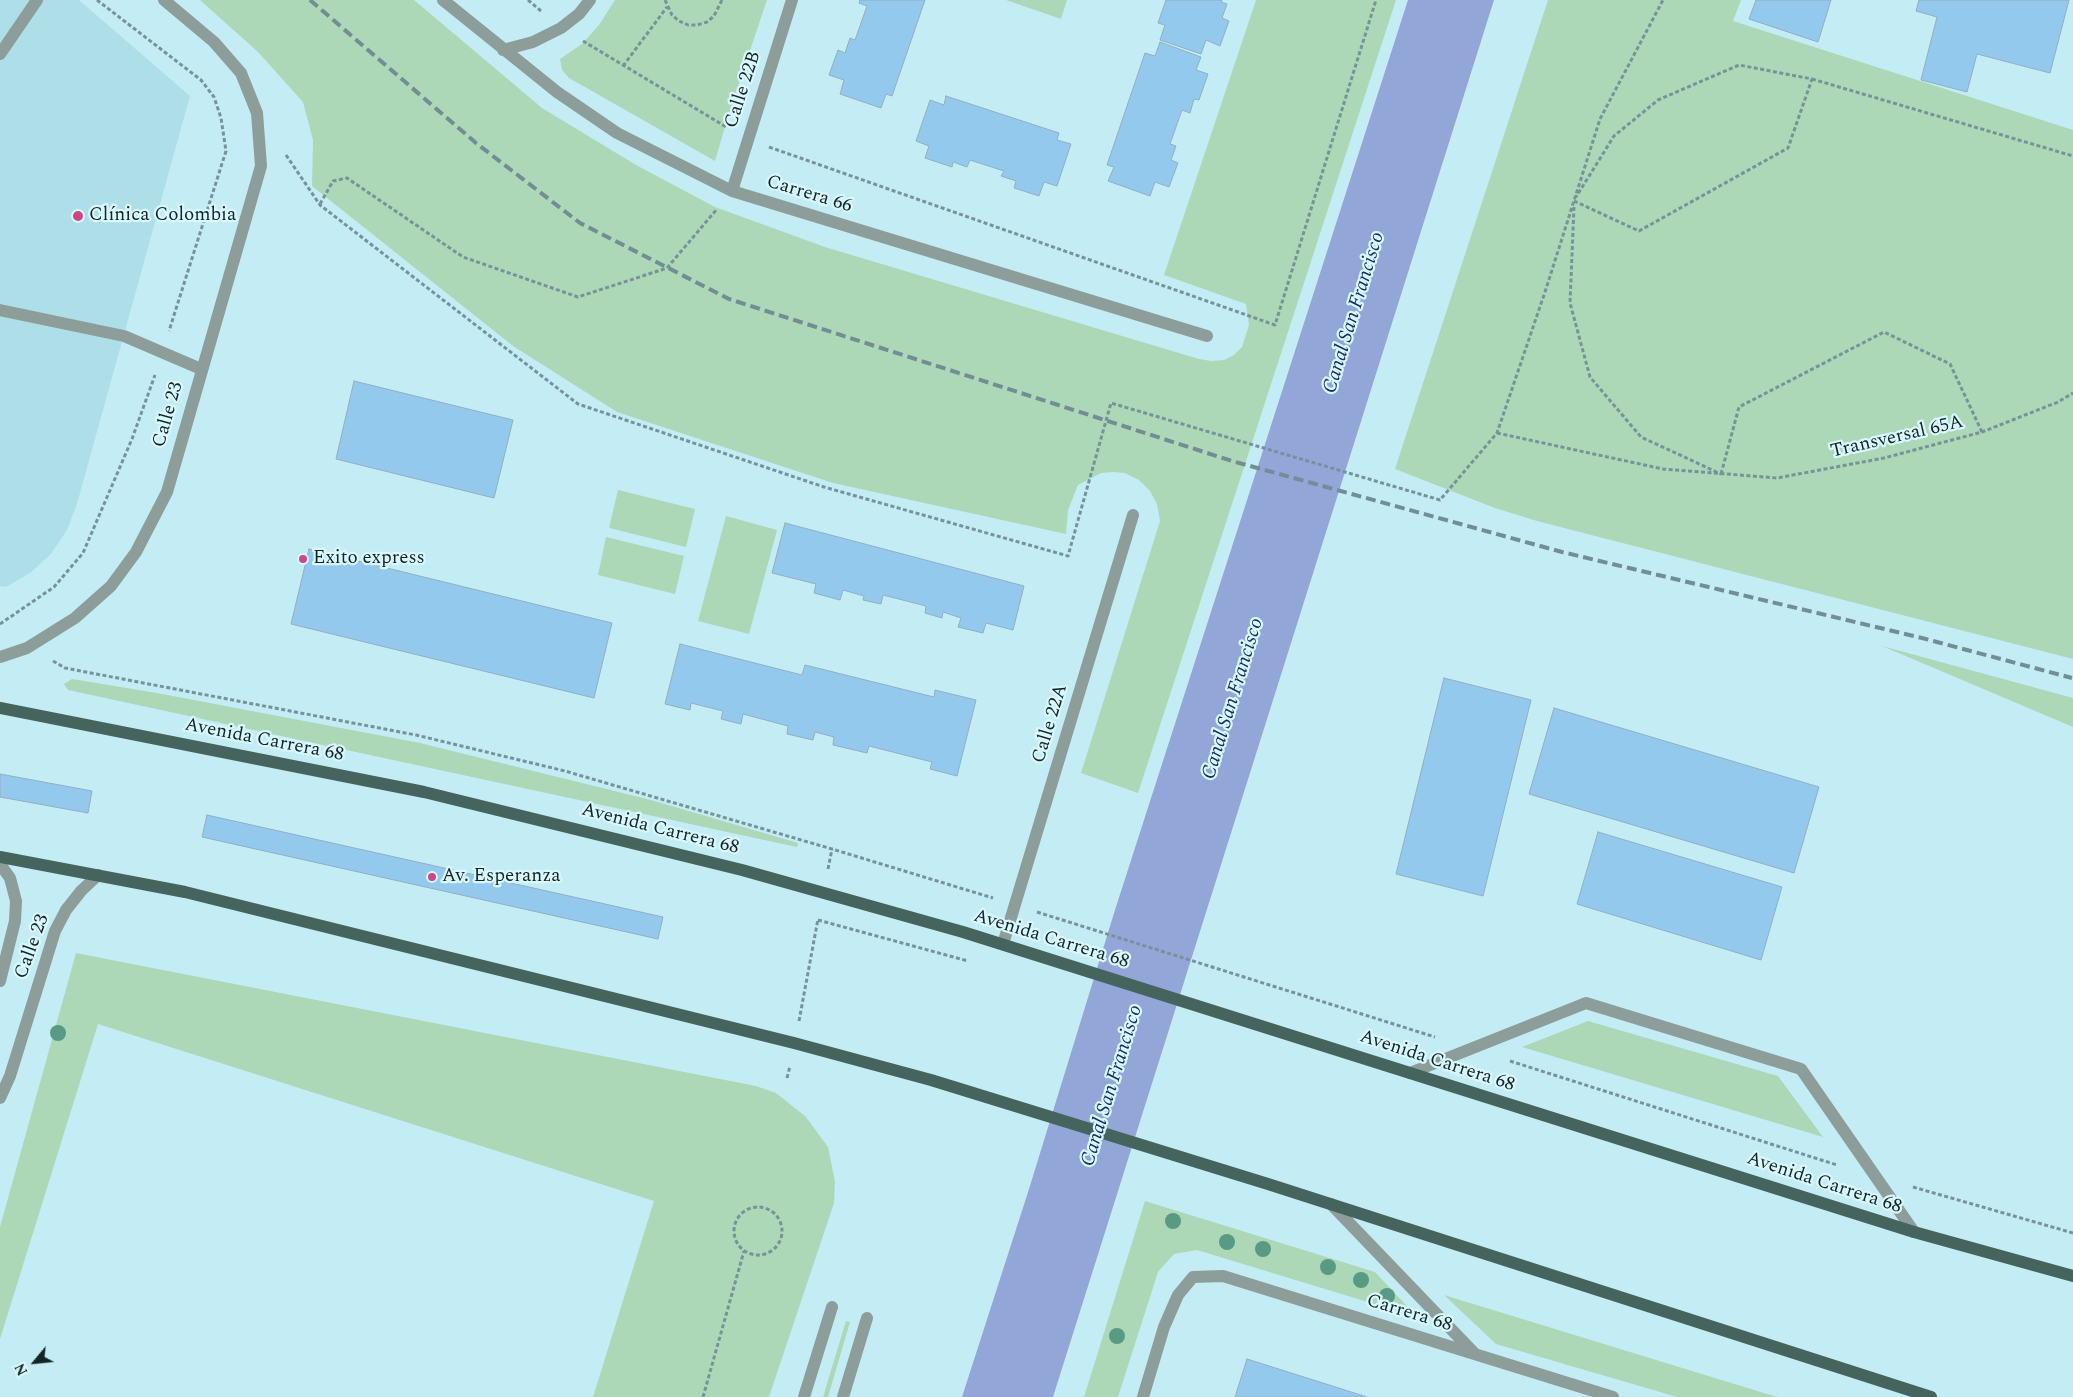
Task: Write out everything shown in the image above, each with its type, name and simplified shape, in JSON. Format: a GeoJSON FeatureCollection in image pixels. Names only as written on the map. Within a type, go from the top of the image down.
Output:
{"type":"FeatureCollection","features":[{"type":"Feature","properties":{"kind":"main road","name":"Avenida Carrera 68"},"geometry":{"type":"LineString","coordinates":[[0,708],[424,792],[584,830],[824,893],[1004,944],[1914,1232],[2073,1276]]}},
{"type":"Feature","properties":{"kind":"main road"},"geometry":{"type":"LineString","coordinates":[[0,856],[185,892],[794,1043],[931,1080],[1331,1204],[1931,1397]]}},
{"type":"Feature","properties":{"kind":"street"},"geometry":{"type":"LineString","coordinates":[[0,54],[37,0]]}},
{"type":"Feature","properties":{"kind":"street","name":"Calle 23"},"geometry":{"type":"LineString","coordinates":[[0,657],[27,648],[76,618],[111,586],[136,552],[167,492],[260,166],[257,113],[241,73],[214,42],[164,0]]}},
{"type":"Feature","properties":{"kind":"street","name":"Carrera 66"},"geometry":{"type":"LineString","coordinates":[[443,0],[557,92],[617,133],[732,191],[1207,336]]}},
{"type":"Feature","properties":{"kind":"street"},"geometry":{"type":"LineString","coordinates":[[503,50],[533,42],[561,28],[579,14],[590,0]]}},
{"type":"Feature","properties":{"kind":"street","name":"Calle 22B"},"geometry":{"type":"LineString","coordinates":[[732,191],[792,0]]}},
{"type":"Feature","properties":{"kind":"street"},"geometry":{"type":"LineString","coordinates":[[0,310],[124,336],[201,369]]}},
{"type":"Feature","properties":{"kind":"street","name":"Calle 22A"},"geometry":{"type":"LineString","coordinates":[[1004,944],[1133,515]]}},
{"type":"Feature","properties":{"kind":"street","name":"Calle 23"},"geometry":{"type":"LineString","coordinates":[[0,864],[10,878],[16,901],[15,921],[0,981]]}},
{"type":"Feature","properties":{"kind":"street","name":"Calle 23"},"geometry":{"type":"LineString","coordinates":[[0,1098],[10,1076],[55,931],[76,897],[98,875]]}},
{"type":"Feature","properties":{"kind":"street"},"geometry":{"type":"LineString","coordinates":[[1410,1073],[1586,1003],[1801,1069],[1914,1232]]}},
{"type":"Feature","properties":{"kind":"street"},"geometry":{"type":"LineString","coordinates":[[1331,1204],[1475,1354]]}},
{"type":"Feature","properties":{"kind":"street","name":"Carrera 68"},"geometry":{"type":"LineString","coordinates":[[1142,1397],[1164,1328],[1178,1295],[1193,1277],[1223,1276],[1613,1397]]}},
{"type":"Feature","properties":{"kind":"street"},"geometry":{"type":"LineString","coordinates":[[804,1397],[832,1308]]}},
{"type":"Feature","properties":{"kind":"street"},"geometry":{"type":"LineString","coordinates":[[843,1397],[867,1318]]}},
{"type":"Feature","properties":{"kind":"path"},"geometry":{"type":"LineString","coordinates":[[0,624],[54,587],[83,553],[132,439],[162,353],[226,151],[221,118],[214,97],[201,80],[97,0]]}},
{"type":"Feature","properties":{"kind":"path"},"geometry":{"type":"LineString","coordinates":[[665,0],[667,7],[679,21],[688,25],[707,22],[714,16],[722,0]]}},
{"type":"Feature","properties":{"kind":"path"},"geometry":{"type":"LineString","coordinates":[[561,28],[748,140],[1275,325],[1376,0]]}},
{"type":"Feature","properties":{"kind":"path"},"geometry":{"type":"LineString","coordinates":[[283,152],[320,205],[578,404],[824,487],[1068,556],[1111,404],[1440,500],[1497,433],[1600,119],[1663,0]]}},
{"type":"Feature","properties":{"kind":"path"},"geometry":{"type":"LineString","coordinates":[[623,66],[667,7]]}},
{"type":"Feature","properties":{"kind":"path"},"geometry":{"type":"LineString","coordinates":[[1982,432],[1950,364],[1884,332],[1739,406],[1721,474],[1641,437],[1590,377],[1570,303],[1574,201],[1614,136],[1658,100],[1739,65],[1812,79],[2073,156]]}},
{"type":"Feature","properties":{"kind":"path"},"geometry":{"type":"LineString","coordinates":[[1574,201],[1639,231],[1788,148],[1812,79]]}},
{"type":"Feature","properties":{"kind":"path"},"geometry":{"type":"LineString","coordinates":[[320,205],[333,182],[347,178],[463,257],[578,297],[667,268],[732,191]]}},
{"type":"Feature","properties":{"kind":"path","name":"Transversal 65A"},"geometry":{"type":"LineString","coordinates":[[1497,433],[1663,469],[1778,478],[1884,458],[1982,432],[2058,402],[2073,393]]}},
{"type":"Feature","properties":{"kind":"path"},"geometry":{"type":"LineString","coordinates":[[65,668],[416,735],[566,771],[1015,905],[1471,1048]]}},
{"type":"Feature","properties":{"kind":"path"},"geometry":{"type":"LineString","coordinates":[[788,1078],[832,849]]}},
{"type":"Feature","properties":{"kind":"path"},"geometry":{"type":"LineString","coordinates":[[818,920],[972,962]]}},
{"type":"Feature","properties":{"kind":"path"},"geometry":{"type":"LineString","coordinates":[[1509,1060],[1875,1176],[2073,1234]]}},
{"type":"Feature","properties":{"kind":"path"},"geometry":{"type":"LineString","coordinates":[[754,1208],[769,1210],[776,1215],[782,1229],[781,1237],[773,1250],[767,1254],[751,1254],[744,1251],[738,1245],[734,1230],[740,1215],[754,1208]]}},
{"type":"Feature","properties":{"kind":"path"},"geometry":{"type":"LineString","coordinates":[[703,1397],[744,1251]]}},
{"type":"Feature","properties":{"kind":"shaded area","name":"Clínica Colombia"},"geometry":{"type":"Polygon","coordinates":[[[0,0],[79,0],[190,96],[77,504],[67,530],[51,554],[30,573],[6,587],[0,586],[0,0]]]}},
{"type":"Feature","properties":{"kind":"green space"},"geometry":{"type":"Polygon","coordinates":[[[200,0],[414,0],[542,108],[636,165],[715,207],[825,247],[1211,361],[1224,360],[1234,355],[1242,347],[1249,325],[1246,304],[1164,275],[1256,0],[1396,0],[1138,793],[1081,773],[1160,521],[1157,504],[1150,491],[1139,480],[1125,473],[1113,472],[1101,473],[1078,485],[1068,510],[1066,534],[833,483],[617,412],[513,346],[312,186],[313,140],[303,102],[258,52],[200,0]]]}},
{"type":"Feature","properties":{"kind":"green space"},"geometry":{"type":"Polygon","coordinates":[[[615,0],[767,0],[715,161],[569,78],[562,70],[560,59],[582,44],[599,25],[615,0]]]}},
{"type":"Feature","properties":{"kind":"green space"},"geometry":{"type":"Polygon","coordinates":[[[1006,0],[1067,0],[1061,19],[1006,0]]]}},
{"type":"Feature","properties":{"kind":"green space"},"geometry":{"type":"Polygon","coordinates":[[[1548,0],[1741,0],[1733,21],[2073,130],[2073,659],[1537,521],[1495,508],[1395,469],[1548,0]]]}},
{"type":"Feature","properties":{"kind":"green space"},"geometry":{"type":"Polygon","coordinates":[[[618,490],[695,509],[686,547],[609,528],[618,490]]]}},
{"type":"Feature","properties":{"kind":"green space"},"geometry":{"type":"Polygon","coordinates":[[[726,516],[777,530],[749,634],[698,621],[726,516]]]}},
{"type":"Feature","properties":{"kind":"green space"},"geometry":{"type":"Polygon","coordinates":[[[606,537],[684,556],[675,594],[598,575],[606,537]]]}},
{"type":"Feature","properties":{"kind":"green space"},"geometry":{"type":"Polygon","coordinates":[[[1882,646],[2073,698],[2073,727],[1882,646]]]}},
{"type":"Feature","properties":{"kind":"green space"},"geometry":{"type":"Polygon","coordinates":[[[72,679],[157,693],[420,743],[651,800],[798,843],[797,847],[68,690],[64,684],[72,679]]]}},
{"type":"Feature","properties":{"kind":"green space"},"geometry":{"type":"Polygon","coordinates":[[[76,953],[756,1086],[776,1093],[805,1116],[828,1147],[835,1182],[834,1203],[769,1397],[593,1397],[654,1201],[98,1024],[0,1339],[0,1227],[76,953]]]}},
{"type":"Feature","properties":{"kind":"green space"},"geometry":{"type":"Polygon","coordinates":[[[1588,1021],[1778,1076],[1823,1137],[1522,1047],[1588,1021]]]}},
{"type":"Feature","properties":{"kind":"green space"},"geometry":{"type":"Polygon","coordinates":[[[1145,1201],[1375,1272],[1417,1317],[1197,1250],[1174,1254],[1158,1272],[1118,1397],[1084,1397],[1145,1201]]]}},
{"type":"Feature","properties":{"kind":"green space"},"geometry":{"type":"Polygon","coordinates":[[[1444,1295],[1777,1397],[1677,1397],[1496,1344],[1444,1295]]]}},
{"type":"Feature","properties":{"kind":"green space"},"geometry":{"type":"Polygon","coordinates":[[[846,1321],[850,1322],[828,1397],[823,1397],[846,1321]]]}},
{"type":"Feature","properties":{"kind":"water","name":"Canal San Francisco"},"geometry":{"type":"Polygon","coordinates":[[[1408,0],[1494,0],[1053,1397],[962,1397],[1029,1189],[1115,910],[1408,0]]]}},
{"type":"Feature","properties":{"kind":"building"},"geometry":{"type":"Polygon","coordinates":[[[860,0],[925,0],[892,96],[886,94],[881,108],[840,94],[844,80],[829,75],[838,50],[845,53],[850,38],[855,40],[867,6],[859,3],[860,0]]]}},
{"type":"Feature","properties":{"kind":"building"},"geometry":{"type":"Polygon","coordinates":[[[1166,0],[1222,0],[1221,2],[1227,4],[1222,18],[1229,21],[1220,46],[1206,40],[1201,54],[1160,40],[1165,25],[1158,23],[1166,0]]]}},
{"type":"Feature","properties":{"kind":"building"},"geometry":{"type":"Polygon","coordinates":[[[1756,0],[1831,0],[1818,42],[1749,19],[1756,0]]]}},
{"type":"Feature","properties":{"kind":"building"},"geometry":{"type":"Polygon","coordinates":[[[1919,0],[2069,0],[2050,73],[1977,54],[1967,92],[1921,80],[1937,17],[1916,11],[1919,0]]]}},
{"type":"Feature","properties":{"kind":"building"},"geometry":{"type":"Polygon","coordinates":[[[1160,42],[1201,57],[1196,70],[1208,74],[1199,100],[1194,99],[1190,113],[1182,110],[1170,144],[1176,146],[1171,160],[1178,163],[1169,187],[1155,182],[1150,196],[1108,181],[1114,167],[1107,165],[1145,53],[1155,56],[1160,42]]]}},
{"type":"Feature","properties":{"kind":"building"},"geometry":{"type":"Polygon","coordinates":[[[946,96],[1059,133],[1057,140],[1071,144],[1057,186],[1044,182],[1039,196],[1014,188],[1016,181],[1001,176],[1004,171],[970,160],[967,167],[953,162],[952,167],[925,158],[929,146],[916,141],[930,100],[944,105],[946,96]]]}},
{"type":"Feature","properties":{"kind":"building"},"geometry":{"type":"Polygon","coordinates":[[[354,381],[513,420],[494,498],[336,459],[354,381]]]}},
{"type":"Feature","properties":{"kind":"building"},"geometry":{"type":"Polygon","coordinates":[[[785,523],[1024,586],[1013,630],[986,623],[983,633],[958,627],[961,618],[943,612],[942,618],[925,613],[926,606],[883,595],[881,604],[863,600],[864,596],[843,590],[840,600],[814,593],[816,584],[772,573],[785,523]]]}},
{"type":"Feature","properties":{"kind":"building"},"geometry":{"type":"Polygon","coordinates":[[[309,549],[612,623],[594,698],[291,624],[309,549]]]}},
{"type":"Feature","properties":{"kind":"building"},"geometry":{"type":"Polygon","coordinates":[[[680,644],[802,675],[805,665],[934,697],[935,690],[976,700],[957,776],[930,769],[932,762],[869,746],[867,753],[833,745],[834,737],[815,732],[813,740],[787,734],[788,726],[743,714],[741,724],[721,719],[723,711],[691,703],[690,710],[665,704],[680,644]]]}},
{"type":"Feature","properties":{"kind":"building"},"geometry":{"type":"Polygon","coordinates":[[[1444,678],[1531,700],[1483,896],[1396,874],[1444,678]]]}},
{"type":"Feature","properties":{"kind":"building"},"geometry":{"type":"Polygon","coordinates":[[[1554,708],[1819,787],[1794,873],[1529,794],[1554,708]]]}},
{"type":"Feature","properties":{"kind":"building"},"geometry":{"type":"Polygon","coordinates":[[[0,774],[92,791],[88,813],[0,797],[0,774]]]}},
{"type":"Feature","properties":{"kind":"building","name":"Av. Esperanza"},"geometry":{"type":"Polygon","coordinates":[[[207,815],[663,917],[658,939],[202,837],[207,815]]]}},
{"type":"Feature","properties":{"kind":"building"},"geometry":{"type":"Polygon","coordinates":[[[1598,832],[1782,887],[1761,960],[1577,904],[1598,832]]]}},
{"type":"Feature","properties":{"kind":"building"},"geometry":{"type":"Polygon","coordinates":[[[1247,1359],[1367,1397],[1235,1397],[1247,1359]]]}},
{"type":"Feature","properties":{"kind":"railway"},"geometry":{"type":"LineString","coordinates":[[310,0],[476,143],[580,223],[729,299],[1232,461],[1562,552],[1922,638],[2072,678]]}},
{"type":"Feature","properties":{"kind":"place","name":"Clínica Colombia"},"geometry":{"type":"Point","coordinates":[78,216]}},
{"type":"Feature","properties":{"kind":"place","name":"Exito express"},"geometry":{"type":"Point","coordinates":[303,559]}},
{"type":"Feature","properties":{"kind":"place","name":"Av. Esperanza"},"geometry":{"type":"Point","coordinates":[432,877]}}]}
